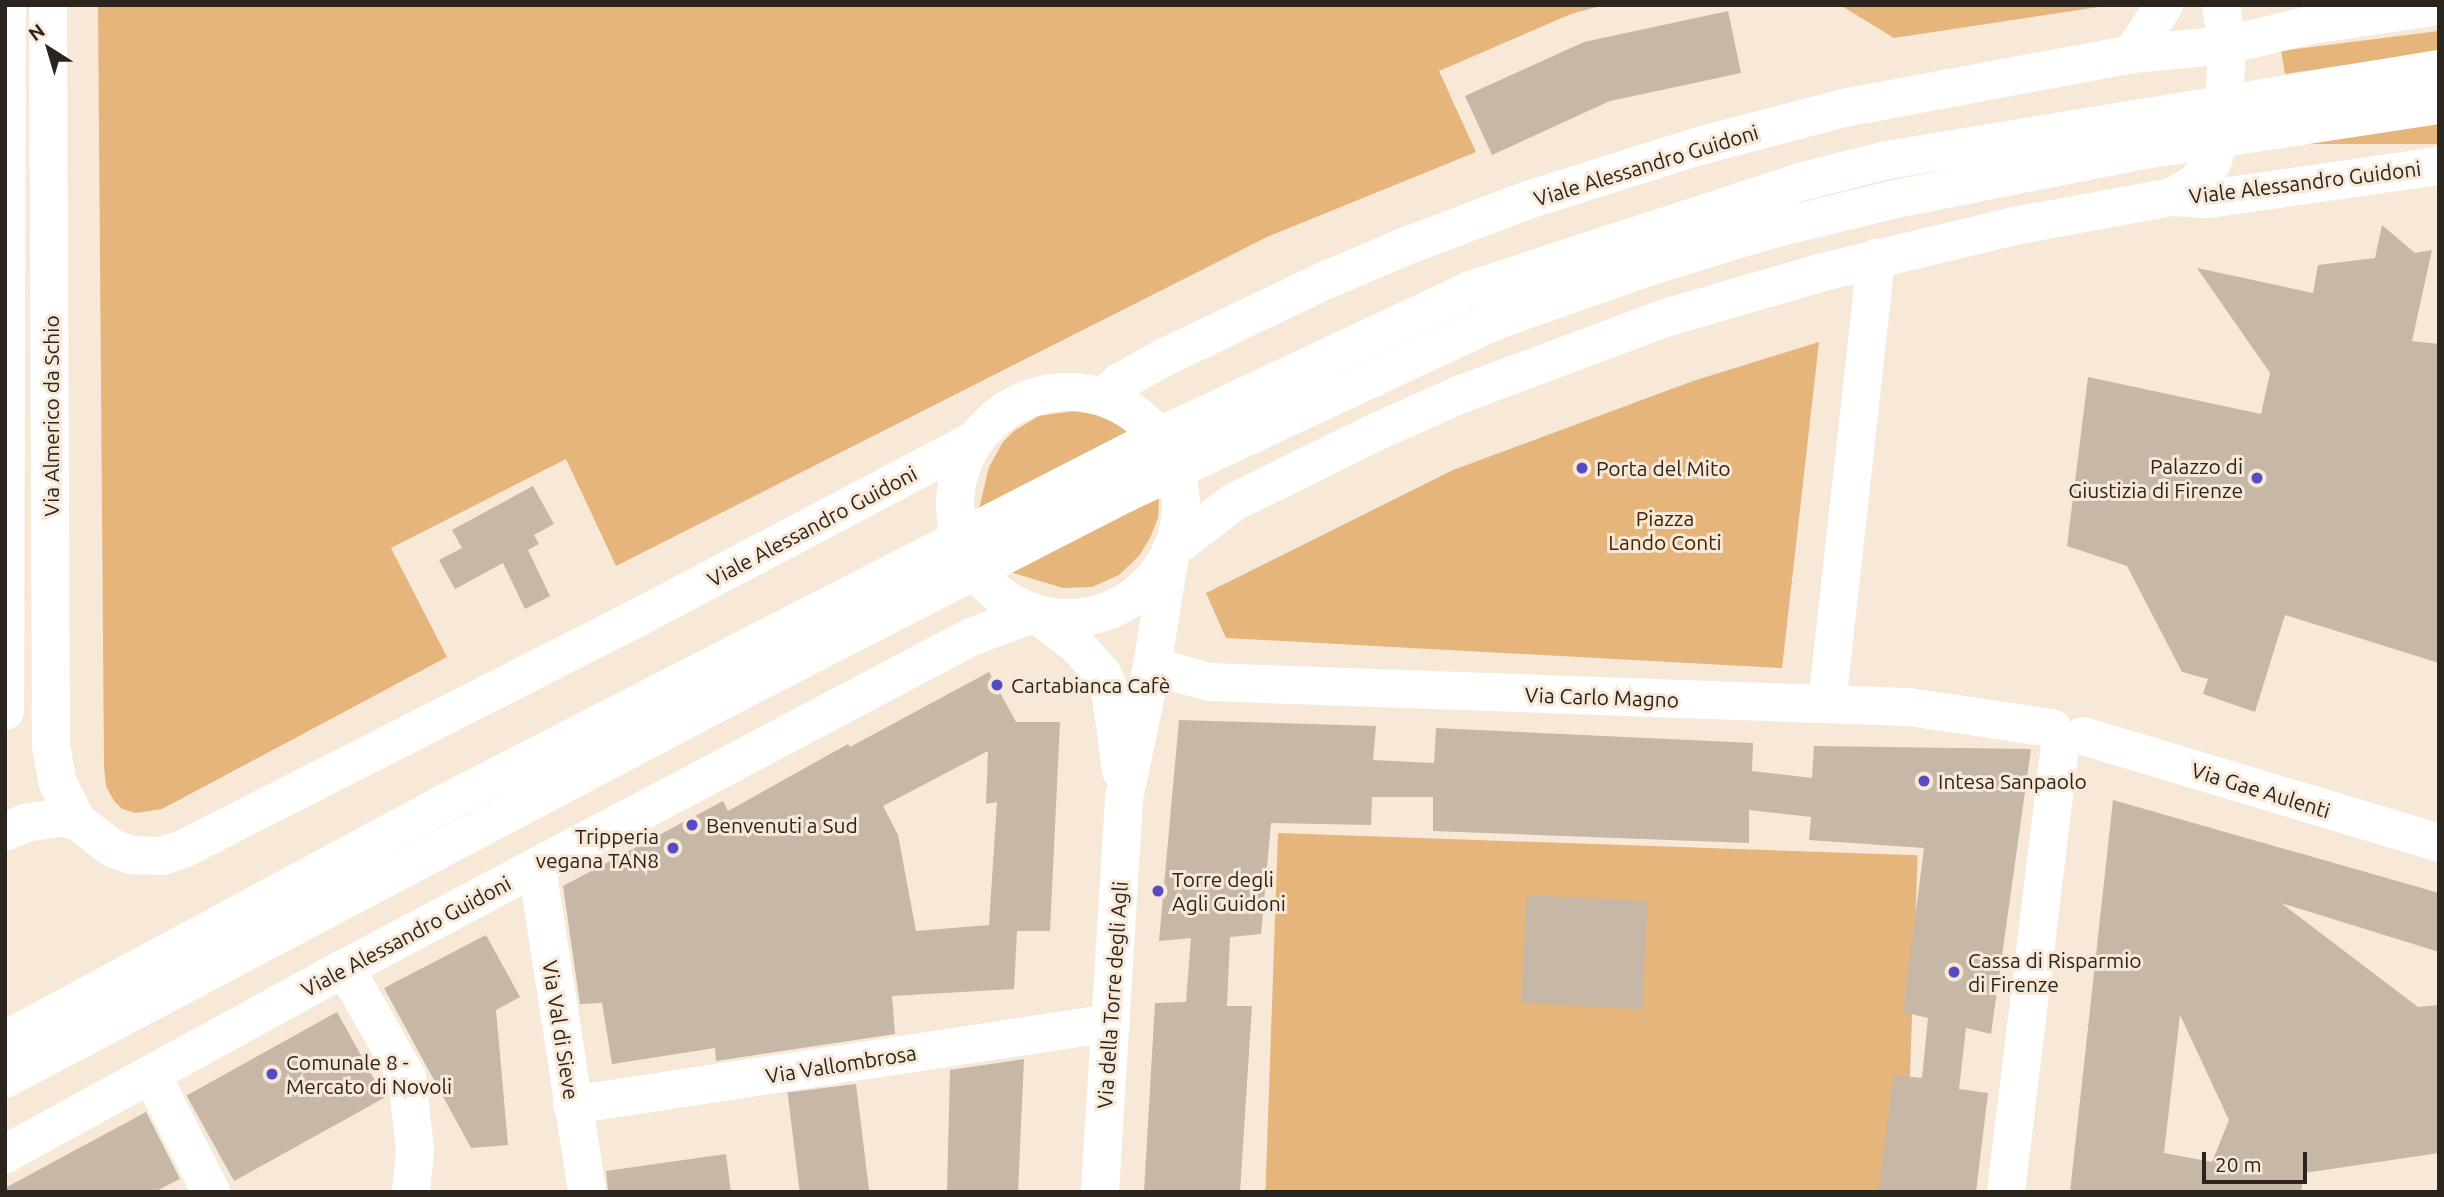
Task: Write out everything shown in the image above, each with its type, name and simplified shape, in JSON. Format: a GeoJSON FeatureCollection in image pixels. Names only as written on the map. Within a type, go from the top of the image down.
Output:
{"type":"FeatureCollection","features":[{"type":"Feature","properties":{"kind":"street","name":"Via Almerico da Schio"},"geometry":{"type":"LineString","coordinates":[[5,711],[7,5]]}},
{"type":"Feature","properties":{"kind":"street","name":"Via Almerico da Schio"},"geometry":{"type":"LineString","coordinates":[[48,5],[51,745],[58,783],[77,821]]}},
{"type":"Feature","properties":{"kind":"street"},"geometry":{"type":"LineString","coordinates":[[2132,54],[2164,5]]}},
{"type":"Feature","properties":{"kind":"street"},"geometry":{"type":"LineString","coordinates":[[2221,5],[2227,45]]}},
{"type":"Feature","properties":{"kind":"street","name":"Viale Alessandro Guidoni"},"geometry":{"type":"LineString","coordinates":[[1102,397],[1133,374],[1324,281],[1409,245],[1623,168],[1844,108],[2132,54],[2227,45],[2301,15],[2439,6]]}},
{"type":"Feature","properties":{"kind":"street","name":"Viale Alessandro Guidoni"},"geometry":{"type":"LineString","coordinates":[[2172,197],[2196,183],[2208,172],[2221,122],[2227,45]]}},
{"type":"Feature","properties":{"kind":"street"},"geometry":{"type":"LineString","coordinates":[[2221,122],[2439,69]]}},
{"type":"Feature","properties":{"kind":"street"},"geometry":{"type":"LineString","coordinates":[[5,1040],[451,800],[968,555],[1166,453],[1470,290],[1800,182],[1887,160],[2221,122],[2439,105]]}},
{"type":"Feature","properties":{"kind":"street","name":"Viale Alessandro Guidoni"},"geometry":{"type":"LineString","coordinates":[[976,439],[965,457],[955,498],[968,555],[1002,597],[1035,613],[1076,617],[1115,607],[1149,583],[1171,550],[1234,502],[1459,395],[1665,318],[1877,258],[2014,226],[2172,197],[2209,199],[2439,166]]}},
{"type":"Feature","properties":{"kind":"street"},"geometry":{"type":"LineString","coordinates":[[1827,704],[1877,258]]}},
{"type":"Feature","properties":{"kind":"street","name":"Viale Alessandro Guidoni"},"geometry":{"type":"LineString","coordinates":[[77,821],[113,848],[131,855],[162,856],[185,848],[651,611],[976,439],[1008,410],[1038,396],[1070,392],[1102,397],[1128,409],[1166,453],[1180,509],[1171,550]]}},
{"type":"Feature","properties":{"kind":"street","name":"Via della Torre degli Agli"},"geometry":{"type":"LineString","coordinates":[[1100,1192],[1124,798],[1152,666],[1171,550]]}},
{"type":"Feature","properties":{"kind":"street"},"geometry":{"type":"LineString","coordinates":[[5,1079],[717,703],[968,555]]}},
{"type":"Feature","properties":{"kind":"street","name":"Viale Alessandro Guidoni"},"geometry":{"type":"LineString","coordinates":[[5,1154],[345,968],[971,637],[1035,613]]}},
{"type":"Feature","properties":{"kind":"street","name":"Via della Torre degli Agli"},"geometry":{"type":"LineString","coordinates":[[1035,613],[1078,646],[1103,675],[1111,695],[1124,798]]}},
{"type":"Feature","properties":{"kind":"street","name":"Via Carlo Magno"},"geometry":{"type":"LineString","coordinates":[[1152,666],[1209,682],[1909,707],[2067,738]]}},
{"type":"Feature","properties":{"kind":"street"},"geometry":{"type":"LineString","coordinates":[[2006,1192],[2067,738]]}},
{"type":"Feature","properties":{"kind":"street"},"geometry":{"type":"LineString","coordinates":[[2023,1192],[2067,738]]}},
{"type":"Feature","properties":{"kind":"street","name":"Via Gae Aulenti"},"geometry":{"type":"LineString","coordinates":[[2067,738],[2439,843]]}},
{"type":"Feature","properties":{"kind":"street"},"geometry":{"type":"LineString","coordinates":[[5,832],[50,818],[77,821]]}},
{"type":"Feature","properties":{"kind":"street","name":"Via Val di Sieve"},"geometry":{"type":"LineString","coordinates":[[537,868],[587,1192]]}},
{"type":"Feature","properties":{"kind":"street"},"geometry":{"type":"LineString","coordinates":[[345,968],[407,1077],[415,1149],[411,1192]]}},
{"type":"Feature","properties":{"kind":"street","name":"Via Vallombrosa"},"geometry":{"type":"LineString","coordinates":[[572,1105],[1111,1023]]}},
{"type":"Feature","properties":{"kind":"street"},"geometry":{"type":"LineString","coordinates":[[151,1074],[211,1192]]}},
{"type":"Feature","properties":{"kind":"green space"},"geometry":{"type":"Polygon","coordinates":[[[98,5],[1604,5],[1571,14],[1439,71],[1476,152],[1267,237],[616,566],[566,459],[391,548],[447,657],[162,809],[136,813],[122,809],[114,801],[106,786],[104,766],[98,5]]]}},
{"type":"Feature","properties":{"kind":"green space"},"geometry":{"type":"Polygon","coordinates":[[[1840,5],[2112,5],[1894,38],[1840,5]]]}},
{"type":"Feature","properties":{"kind":"green space"},"geometry":{"type":"Polygon","coordinates":[[[2439,31],[2439,51],[2285,74],[2281,51],[2439,31]]]}},
{"type":"Feature","properties":{"kind":"green space"},"geometry":{"type":"Polygon","coordinates":[[[2288,122],[2439,122],[2439,144],[2288,144],[2288,122]]]}},
{"type":"Feature","properties":{"kind":"green space","name":"Piazza Lando Conti"},"geometry":{"type":"Polygon","coordinates":[[[1819,342],[1782,668],[1226,638],[1206,593],[1453,470],[1693,381],[1819,342]]]}},
{"type":"Feature","properties":{"kind":"green space"},"geometry":{"type":"Polygon","coordinates":[[[1080,410],[1106,417],[1131,431],[979,509],[989,467],[1003,442],[1014,431],[1039,416],[1080,410]]]}},
{"type":"Feature","properties":{"kind":"green space"},"geometry":{"type":"Polygon","coordinates":[[[1159,497],[1158,518],[1150,538],[1139,556],[1119,575],[1092,587],[1063,588],[1010,572],[1159,497]]]}},
{"type":"Feature","properties":{"kind":"green space"},"geometry":{"type":"Polygon","coordinates":[[[1278,833],[1918,855],[1906,1192],[1265,1192],[1278,833]]]}},
{"type":"Feature","properties":{"kind":"building"},"geometry":{"type":"Polygon","coordinates":[[[1728,11],[1741,73],[1610,101],[1492,155],[1465,96],[1584,42],[1728,11]]]}},
{"type":"Feature","properties":{"kind":"building","name":"Palazzo di Giustizia di Firenze"},"geometry":{"type":"Polygon","coordinates":[[[2382,225],[2415,253],[2432,250],[2412,341],[2439,344],[2439,663],[2285,615],[2255,712],[2203,694],[2208,679],[2182,672],[2127,566],[2067,546],[2088,377],[2261,414],[2270,373],[2197,268],[2313,293],[2318,265],[2375,258],[2382,225]]]}},
{"type":"Feature","properties":{"kind":"building"},"geometry":{"type":"Polygon","coordinates":[[[533,486],[554,524],[534,535],[539,544],[528,550],[550,596],[525,609],[503,563],[455,589],[439,560],[462,548],[452,530],[533,486]]]}},
{"type":"Feature","properties":{"kind":"building"},"geometry":{"type":"Polygon","coordinates":[[[989,672],[1016,722],[1060,722],[1050,931],[1017,931],[1014,989],[892,996],[895,1034],[716,1061],[715,1048],[612,1064],[602,1003],[580,1004],[563,886],[723,801],[728,811],[848,744],[850,747],[989,672]],[[988,751],[883,806],[898,835],[916,931],[989,925],[997,802],[986,804],[988,751]]]}},
{"type":"Feature","properties":{"kind":"building","name":"Cassa di Risparmio di Firenze"},"geometry":{"type":"Polygon","coordinates":[[[1179,720],[1376,726],[1373,760],[1434,763],[1436,728],[1753,743],[1752,771],[1812,778],[1814,746],[2031,749],[1991,1034],[1966,1028],[1959,1089],[1988,1093],[1976,1192],[1878,1192],[1894,1075],[1922,1078],[1928,1018],[1903,1012],[1924,848],[1809,840],[1811,817],[1749,810],[1749,843],[1433,831],[1433,797],[1372,797],[1371,825],[1271,823],[1261,934],[1230,937],[1227,1006],[1252,1006],[1240,1192],[1144,1192],[1155,1003],[1186,1002],[1191,938],[1159,941],[1179,720]]]}},
{"type":"Feature","properties":{"kind":"building"},"geometry":{"type":"Polygon","coordinates":[[[2113,800],[2439,893],[2439,952],[2281,903],[2418,1007],[2439,1005],[2439,1153],[2304,1173],[2301,1192],[2070,1192],[2113,800]],[[2180,1015],[2164,1153],[2212,1162],[2229,1120],[2180,1015]]]}},
{"type":"Feature","properties":{"kind":"building"},"geometry":{"type":"Polygon","coordinates":[[[1527,895],[1648,901],[1642,1009],[1521,1003],[1527,895]]]}},
{"type":"Feature","properties":{"kind":"building"},"geometry":{"type":"Polygon","coordinates":[[[486,935],[520,997],[496,1010],[508,1145],[471,1148],[384,988],[486,935]]]}},
{"type":"Feature","properties":{"kind":"building"},"geometry":{"type":"Polygon","coordinates":[[[337,1012],[385,1098],[234,1181],[187,1095],[337,1012]]]}},
{"type":"Feature","properties":{"kind":"building"},"geometry":{"type":"Polygon","coordinates":[[[1024,1059],[1018,1192],[947,1192],[950,1070],[1024,1059]]]}},
{"type":"Feature","properties":{"kind":"building"},"geometry":{"type":"Polygon","coordinates":[[[856,1084],[869,1192],[800,1192],[788,1092],[856,1084]]]}},
{"type":"Feature","properties":{"kind":"building"},"geometry":{"type":"Polygon","coordinates":[[[146,1112],[180,1179],[154,1192],[5,1192],[5,1188],[146,1112]]]}},
{"type":"Feature","properties":{"kind":"building"},"geometry":{"type":"Polygon","coordinates":[[[726,1154],[731,1192],[608,1192],[606,1171],[726,1154]]]}},
{"type":"Feature","properties":{"kind":"place","name":"Porta del Mito"},"geometry":{"type":"Point","coordinates":[1582,468]}},
{"type":"Feature","properties":{"kind":"place","name":"Palazzo di Giustizia di Firenze"},"geometry":{"type":"Point","coordinates":[2257,478]}},
{"type":"Feature","properties":{"kind":"place","name":"Cartabianca Cafè"},"geometry":{"type":"Point","coordinates":[997,685]}},
{"type":"Feature","properties":{"kind":"place","name":"Intesa Sanpaolo"},"geometry":{"type":"Point","coordinates":[1924,781]}},
{"type":"Feature","properties":{"kind":"place","name":"Benvenuti a Sud"},"geometry":{"type":"Point","coordinates":[692,825]}},
{"type":"Feature","properties":{"kind":"place","name":"Tripperia vegana TAN8"},"geometry":{"type":"Point","coordinates":[673,848]}},
{"type":"Feature","properties":{"kind":"place","name":"Torre degli Agli Guidoni"},"geometry":{"type":"Point","coordinates":[1158,891]}},
{"type":"Feature","properties":{"kind":"place","name":"Cassa di Risparmio di Firenze"},"geometry":{"type":"Point","coordinates":[1954,972]}},
{"type":"Feature","properties":{"kind":"place","name":"Comunale 8 - Mercato di Novoli"},"geometry":{"type":"Point","coordinates":[272,1074]}}]}
